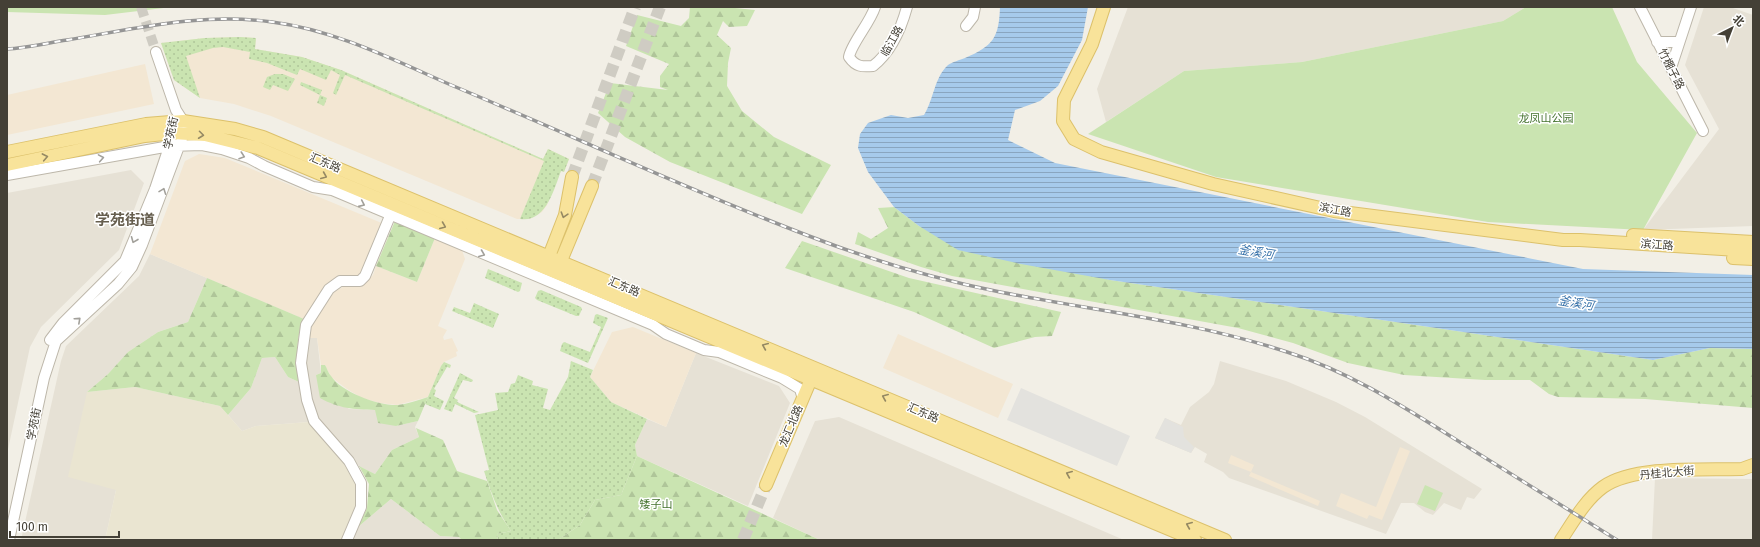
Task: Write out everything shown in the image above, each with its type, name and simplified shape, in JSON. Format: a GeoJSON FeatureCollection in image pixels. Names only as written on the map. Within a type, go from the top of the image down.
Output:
{"type":"FeatureCollection","features":[{"type":"Feature","properties":{"kind":"main road","name":"滨江路"},"geometry":{"type":"LineString","coordinates":[[1104,7],[1092,44],[1064,100],[1063,121],[1074,139],[1101,152],[1213,184],[1334,211],[1563,240],[1580,245],[1751,249]]}},
{"type":"Feature","properties":{"kind":"main road","name":"滨江路"},"geometry":{"type":"LineString","coordinates":[[1110,7],[1098,46],[1069,102],[1068,119],[1078,134],[1104,147],[1214,179],[1334,206],[1563,235],[1590,232],[1751,249]]}},
{"type":"Feature","properties":{"kind":"main road","name":"汇东路"},"geometry":{"type":"LineString","coordinates":[[7,152],[146,124],[178,124],[235,129],[263,137],[546,262],[556,273],[817,374],[1225,540]]}},
{"type":"Feature","properties":{"kind":"main road","name":"汇东路"},"geometry":{"type":"LineString","coordinates":[[7,165],[146,136],[178,124]]}},
{"type":"Feature","properties":{"kind":"main road"},"geometry":{"type":"LineString","coordinates":[[546,262],[565,215],[571,181],[575,190],[580,192],[591,189],[556,273]]}},
{"type":"Feature","properties":{"kind":"main road","name":"汇东路"},"geometry":{"type":"LineString","coordinates":[[546,262],[561,261],[1195,540]]}},
{"type":"Feature","properties":{"kind":"main road","name":"龙汇北路"},"geometry":{"type":"LineString","coordinates":[[817,374],[770,487],[802,399],[817,374]]}},
{"type":"Feature","properties":{"kind":"main road","name":"丹桂北大街"},"geometry":{"type":"LineString","coordinates":[[1561,540],[1591,498],[1611,482],[1653,472],[1742,469],[1753,466]]}},
{"type":"Feature","properties":{"kind":"street","name":"临江路"},"geometry":{"type":"LineString","coordinates":[[875,7],[864,31],[850,51],[849,57],[854,64],[862,67],[873,66],[881,60],[904,20],[907,7]]}},
{"type":"Feature","properties":{"kind":"street"},"geometry":{"type":"LineString","coordinates":[[966,26],[973,17],[975,7]]}},
{"type":"Feature","properties":{"kind":"street","name":"竹棚子路"},"geometry":{"type":"LineString","coordinates":[[1640,7],[1703,131]]}},
{"type":"Feature","properties":{"kind":"street"},"geometry":{"type":"LineString","coordinates":[[1671,68],[1691,7]]}},
{"type":"Feature","properties":{"kind":"street"},"geometry":{"type":"LineString","coordinates":[[1658,42],[1679,42]]}},
{"type":"Feature","properties":{"kind":"street"},"geometry":{"type":"LineString","coordinates":[[156,52],[178,124]]}},
{"type":"Feature","properties":{"kind":"street","name":"学苑街"},"geometry":{"type":"LineString","coordinates":[[9,540],[44,378],[52,349],[56,341],[118,284],[132,268],[175,146],[178,124]]}},
{"type":"Feature","properties":{"kind":"street"},"geometry":{"type":"LineString","coordinates":[[7,175],[175,146],[202,145],[229,151],[249,158],[313,187],[332,190],[390,216],[653,325],[666,334],[704,350],[719,352],[784,379],[800,389],[802,399]]}},
{"type":"Feature","properties":{"kind":"street","name":"学苑街"},"geometry":{"type":"LineString","coordinates":[[7,520],[40,367],[46,347],[52,336],[63,323],[125,261],[175,146]]}},
{"type":"Feature","properties":{"kind":"street"},"geometry":{"type":"LineString","coordinates":[[347,540],[361,507],[361,482],[349,462],[314,421],[307,400],[301,363],[306,325],[330,289],[340,281],[360,281],[365,276],[390,216]]}},
{"type":"Feature","properties":{"kind":"shaded area"},"geometry":{"type":"Polygon","coordinates":[[[1128,7],[1526,7],[1503,21],[1302,62],[1184,71],[1106,122],[1097,89],[1128,7]]]}},
{"type":"Feature","properties":{"kind":"shaded area"},"geometry":{"type":"Polygon","coordinates":[[[1704,7],[1730,7],[1753,15],[1753,226],[1643,230],[1719,129],[1685,65],[1704,7]]]}},
{"type":"Feature","properties":{"kind":"shaded area"},"geometry":{"type":"Polygon","coordinates":[[[205,38],[256,38],[255,49],[302,57],[341,70],[543,159],[548,149],[569,159],[564,172],[561,171],[547,205],[542,212],[529,219],[517,219],[271,116],[234,104],[200,98],[174,80],[161,43],[205,38]]]}},
{"type":"Feature","properties":{"kind":"shaded area"},"geometry":{"type":"Polygon","coordinates":[[[145,64],[154,104],[7,135],[7,95],[145,64]]]}},
{"type":"Feature","properties":{"kind":"shaded area"},"geometry":{"type":"Polygon","coordinates":[[[199,154],[225,158],[384,224],[365,273],[356,278],[339,275],[325,286],[304,319],[150,254],[185,161],[199,154]]]}},
{"type":"Feature","properties":{"kind":"shaded area"},"geometry":{"type":"Polygon","coordinates":[[[131,170],[144,183],[119,250],[41,327],[30,347],[7,454],[7,193],[131,170]]]}},
{"type":"Feature","properties":{"kind":"shaded area"},"geometry":{"type":"Polygon","coordinates":[[[435,238],[462,250],[465,259],[438,326],[447,330],[443,337],[444,340],[452,338],[458,351],[456,352],[457,356],[444,362],[441,366],[428,397],[397,405],[380,403],[362,398],[331,377],[325,365],[321,365],[317,338],[308,338],[311,326],[334,292],[343,287],[362,285],[373,275],[376,266],[417,282],[435,238]]]}},
{"type":"Feature","properties":{"kind":"shaded area"},"geometry":{"type":"Polygon","coordinates":[[[150,254],[207,278],[188,322],[158,332],[128,352],[108,374],[87,392],[116,490],[105,540],[21,540],[61,361],[66,346],[139,276],[150,254]]]}},
{"type":"Feature","properties":{"kind":"shaded area"},"geometry":{"type":"Polygon","coordinates":[[[633,327],[696,353],[666,427],[611,402],[590,377],[612,332],[633,327]]]}},
{"type":"Feature","properties":{"kind":"shaded area"},"geometry":{"type":"Polygon","coordinates":[[[898,334],[1013,384],[998,418],[883,368],[898,334]]]}},
{"type":"Feature","properties":{"kind":"shaded area"},"geometry":{"type":"Polygon","coordinates":[[[308,338],[317,338],[321,373],[316,375],[349,409],[375,410],[396,426],[418,421],[415,427],[419,437],[392,450],[375,474],[359,466],[318,419],[312,401],[305,364],[308,338]]]}},
{"type":"Feature","properties":{"kind":"shaded area"},"geometry":{"type":"Polygon","coordinates":[[[696,353],[779,386],[790,403],[748,506],[637,456],[635,445],[647,419],[666,427],[696,353]]]}},
{"type":"Feature","properties":{"kind":"shaded area"},"geometry":{"type":"Polygon","coordinates":[[[275,357],[288,377],[299,382],[309,422],[256,426],[242,431],[228,415],[251,388],[262,358],[275,357]]]}},
{"type":"Feature","properties":{"kind":"shaded area"},"geometry":{"type":"Polygon","coordinates":[[[1220,361],[1286,381],[1336,402],[1365,417],[1482,489],[1474,499],[1467,497],[1461,510],[1444,503],[1433,515],[1425,512],[1414,503],[1401,503],[1386,534],[1229,478],[1223,472],[1204,462],[1207,454],[1195,447],[1191,453],[1155,438],[1165,418],[1181,425],[1190,407],[1209,392],[1214,384],[1220,361]]]}},
{"type":"Feature","properties":{"kind":"shaded area"},"geometry":{"type":"Polygon","coordinates":[[[135,387],[220,406],[242,431],[256,426],[309,422],[347,465],[356,483],[355,507],[342,540],[105,540],[116,490],[68,477],[87,392],[135,387]]]}},
{"type":"Feature","properties":{"kind":"shaded area"},"geometry":{"type":"Polygon","coordinates":[[[1021,388],[1130,436],[1117,466],[1007,420],[1021,388]]]}},
{"type":"Feature","properties":{"kind":"shaded area"},"geometry":{"type":"Polygon","coordinates":[[[839,417],[1124,540],[820,540],[773,518],[815,421],[839,417]]]}},
{"type":"Feature","properties":{"kind":"shaded area"},"geometry":{"type":"Polygon","coordinates":[[[1165,418],[1183,427],[1184,437],[1194,447],[1191,453],[1155,438],[1165,418]]]}},
{"type":"Feature","properties":{"kind":"shaded area"},"geometry":{"type":"Polygon","coordinates":[[[1400,447],[1410,451],[1382,520],[1369,515],[1367,519],[1336,506],[1341,493],[1376,507],[1400,447]]]}},
{"type":"Feature","properties":{"kind":"shaded area"},"geometry":{"type":"Polygon","coordinates":[[[1231,455],[1254,465],[1251,472],[1228,463],[1231,455]]]}},
{"type":"Feature","properties":{"kind":"shaded area"},"geometry":{"type":"Polygon","coordinates":[[[1251,472],[1320,501],[1318,506],[1249,476],[1251,472]]]}},
{"type":"Feature","properties":{"kind":"shaded area"},"geometry":{"type":"Polygon","coordinates":[[[1655,478],[1753,479],[1753,540],[1652,540],[1655,478]]]}},
{"type":"Feature","properties":{"kind":"shaded area"},"geometry":{"type":"Polygon","coordinates":[[[391,499],[440,536],[459,537],[462,540],[352,540],[358,527],[391,499]]]}},
{"type":"Feature","properties":{"kind":"green space"},"geometry":{"type":"Polygon","coordinates":[[[7,7],[172,7],[105,15],[7,12],[7,7]]]}},
{"type":"Feature","properties":{"kind":"green space"},"geometry":{"type":"Polygon","coordinates":[[[690,7],[725,7],[755,10],[747,26],[729,27],[723,21],[717,35],[731,48],[728,63],[727,86],[742,111],[774,137],[831,165],[802,214],[670,162],[625,137],[598,113],[610,83],[668,90],[660,87],[660,76],[669,64],[626,46],[637,15],[681,26],[689,18],[690,7]]]}},
{"type":"Feature","properties":{"kind":"green space","name":"龙凤山公园"},"geometry":{"type":"Polygon","coordinates":[[[1526,7],[1612,7],[1637,62],[1697,133],[1643,230],[1488,222],[1216,177],[1088,134],[1184,71],[1302,62],[1503,21],[1526,7]]]}},
{"type":"Feature","properties":{"kind":"green space"},"geometry":{"type":"Polygon","coordinates":[[[205,38],[256,38],[255,49],[302,57],[341,70],[543,159],[548,149],[569,159],[564,172],[561,171],[552,195],[543,210],[536,216],[529,219],[520,219],[544,161],[345,75],[336,95],[333,93],[340,75],[331,70],[326,80],[300,69],[297,75],[267,63],[249,59],[250,52],[223,47],[213,48],[186,56],[200,98],[174,80],[161,43],[205,38]]]}},
{"type":"Feature","properties":{"kind":"green space"},"geometry":{"type":"Polygon","coordinates":[[[275,74],[283,74],[295,79],[288,91],[273,85],[270,90],[263,87],[267,77],[275,74]]]}},
{"type":"Feature","properties":{"kind":"green space"},"geometry":{"type":"Polygon","coordinates":[[[301,82],[322,90],[320,95],[300,85],[301,82]]]}},
{"type":"Feature","properties":{"kind":"green space"},"geometry":{"type":"Polygon","coordinates":[[[320,95],[327,98],[324,106],[317,103],[320,95]]]}},
{"type":"Feature","properties":{"kind":"green space"},"geometry":{"type":"Polygon","coordinates":[[[894,207],[919,226],[1110,280],[1653,360],[1710,348],[1753,349],[1753,408],[1645,399],[1558,397],[1549,394],[1530,380],[1485,380],[1404,375],[1348,363],[1293,343],[1238,328],[952,276],[855,244],[858,232],[871,239],[888,228],[878,208],[894,207]]]}},
{"type":"Feature","properties":{"kind":"green space"},"geometry":{"type":"Polygon","coordinates":[[[395,221],[435,238],[417,282],[376,266],[395,221]]]}},
{"type":"Feature","properties":{"kind":"green space"},"geometry":{"type":"Polygon","coordinates":[[[802,241],[909,278],[1061,312],[1052,336],[1035,337],[994,348],[914,312],[785,268],[802,241]]]}},
{"type":"Feature","properties":{"kind":"green space"},"geometry":{"type":"Polygon","coordinates":[[[488,269],[522,283],[520,291],[518,292],[485,278],[488,269]]]}},
{"type":"Feature","properties":{"kind":"green space"},"geometry":{"type":"Polygon","coordinates":[[[207,278],[304,319],[298,342],[297,358],[299,382],[288,377],[275,357],[262,358],[251,388],[228,415],[220,406],[135,387],[87,392],[108,374],[128,352],[158,332],[188,322],[207,278]]]}},
{"type":"Feature","properties":{"kind":"green space"},"geometry":{"type":"Polygon","coordinates":[[[541,290],[581,307],[582,309],[579,316],[537,300],[535,298],[538,291],[541,290]]]}},
{"type":"Feature","properties":{"kind":"green space"},"geometry":{"type":"Polygon","coordinates":[[[474,303],[499,314],[493,328],[452,311],[454,307],[470,313],[474,303]]]}},
{"type":"Feature","properties":{"kind":"green space"},"geometry":{"type":"Polygon","coordinates":[[[597,314],[608,318],[588,363],[560,351],[564,342],[590,352],[601,327],[593,323],[595,315],[597,314]]]}},
{"type":"Feature","properties":{"kind":"green space"},"geometry":{"type":"Polygon","coordinates":[[[571,361],[593,370],[590,377],[611,402],[647,419],[635,445],[637,456],[621,495],[595,500],[580,525],[558,540],[498,540],[497,534],[511,531],[495,502],[484,471],[489,470],[475,415],[498,410],[495,393],[508,392],[511,384],[515,383],[518,375],[533,381],[532,385],[548,389],[543,408],[550,410],[568,377],[571,361]]]}},
{"type":"Feature","properties":{"kind":"green space"},"geometry":{"type":"Polygon","coordinates":[[[444,362],[451,365],[450,368],[447,367],[434,389],[436,390],[434,396],[444,401],[440,410],[425,404],[444,362]]]}},
{"type":"Feature","properties":{"kind":"green space"},"geometry":{"type":"Polygon","coordinates":[[[321,365],[325,365],[330,375],[343,387],[361,397],[381,403],[398,405],[428,397],[418,421],[396,426],[378,423],[375,410],[353,409],[327,402],[320,398],[316,375],[321,373],[321,365]]]}},
{"type":"Feature","properties":{"kind":"green space"},"geometry":{"type":"Polygon","coordinates":[[[460,373],[473,380],[472,382],[463,380],[454,398],[458,400],[457,402],[479,412],[474,413],[455,404],[452,412],[444,409],[460,373]]]}},
{"type":"Feature","properties":{"kind":"green space"},"geometry":{"type":"Polygon","coordinates":[[[416,428],[443,440],[457,471],[487,481],[497,510],[511,531],[497,534],[498,540],[462,540],[459,537],[440,536],[391,499],[358,527],[367,508],[369,484],[359,466],[375,474],[392,450],[419,437],[416,428]]]}},
{"type":"Feature","properties":{"kind":"green space","name":"矮子山"},"geometry":{"type":"Polygon","coordinates":[[[637,456],[820,540],[558,540],[580,525],[595,500],[621,495],[637,456]]]}},
{"type":"Feature","properties":{"kind":"green space"},"geometry":{"type":"Polygon","coordinates":[[[1425,485],[1443,493],[1435,511],[1417,504],[1425,485]]]}},
{"type":"Feature","properties":{"kind":"water","name":"釜溪河"},"geometry":{"type":"Polygon","coordinates":[[[1000,7],[1088,7],[1082,40],[1058,86],[1040,101],[1015,110],[1008,140],[1055,163],[1583,269],[1753,275],[1753,349],[1710,348],[1653,360],[1110,280],[1021,264],[958,250],[919,226],[894,207],[868,172],[858,148],[860,134],[868,123],[891,115],[908,118],[924,115],[943,70],[954,62],[975,54],[993,40],[998,26],[1000,7]]]}},
{"type":"Feature","properties":{"kind":"tunnel"},"geometry":{"type":"LineString","coordinates":[[141,7],[156,52]]}},
{"type":"Feature","properties":{"kind":"tunnel"},"geometry":{"type":"LineString","coordinates":[[572,177],[635,7]]}},
{"type":"Feature","properties":{"kind":"tunnel"},"geometry":{"type":"LineString","coordinates":[[592,186],[660,7]]}},
{"type":"Feature","properties":{"kind":"tunnel"},"geometry":{"type":"LineString","coordinates":[[743,540],[766,485]]}},
{"type":"Feature","properties":{"kind":"railway"},"geometry":{"type":"LineString","coordinates":[[7,49],[30,47],[144,27],[195,20],[246,19],[295,26],[319,32],[386,56],[719,200],[856,253],[927,275],[976,287],[1181,324],[1252,341],[1311,360],[1378,392],[1617,540]]}},
{"type":"Feature","properties":{"kind":"district","name":"学苑街道"},"geometry":{"type":"Point","coordinates":[125,220]}}]}
